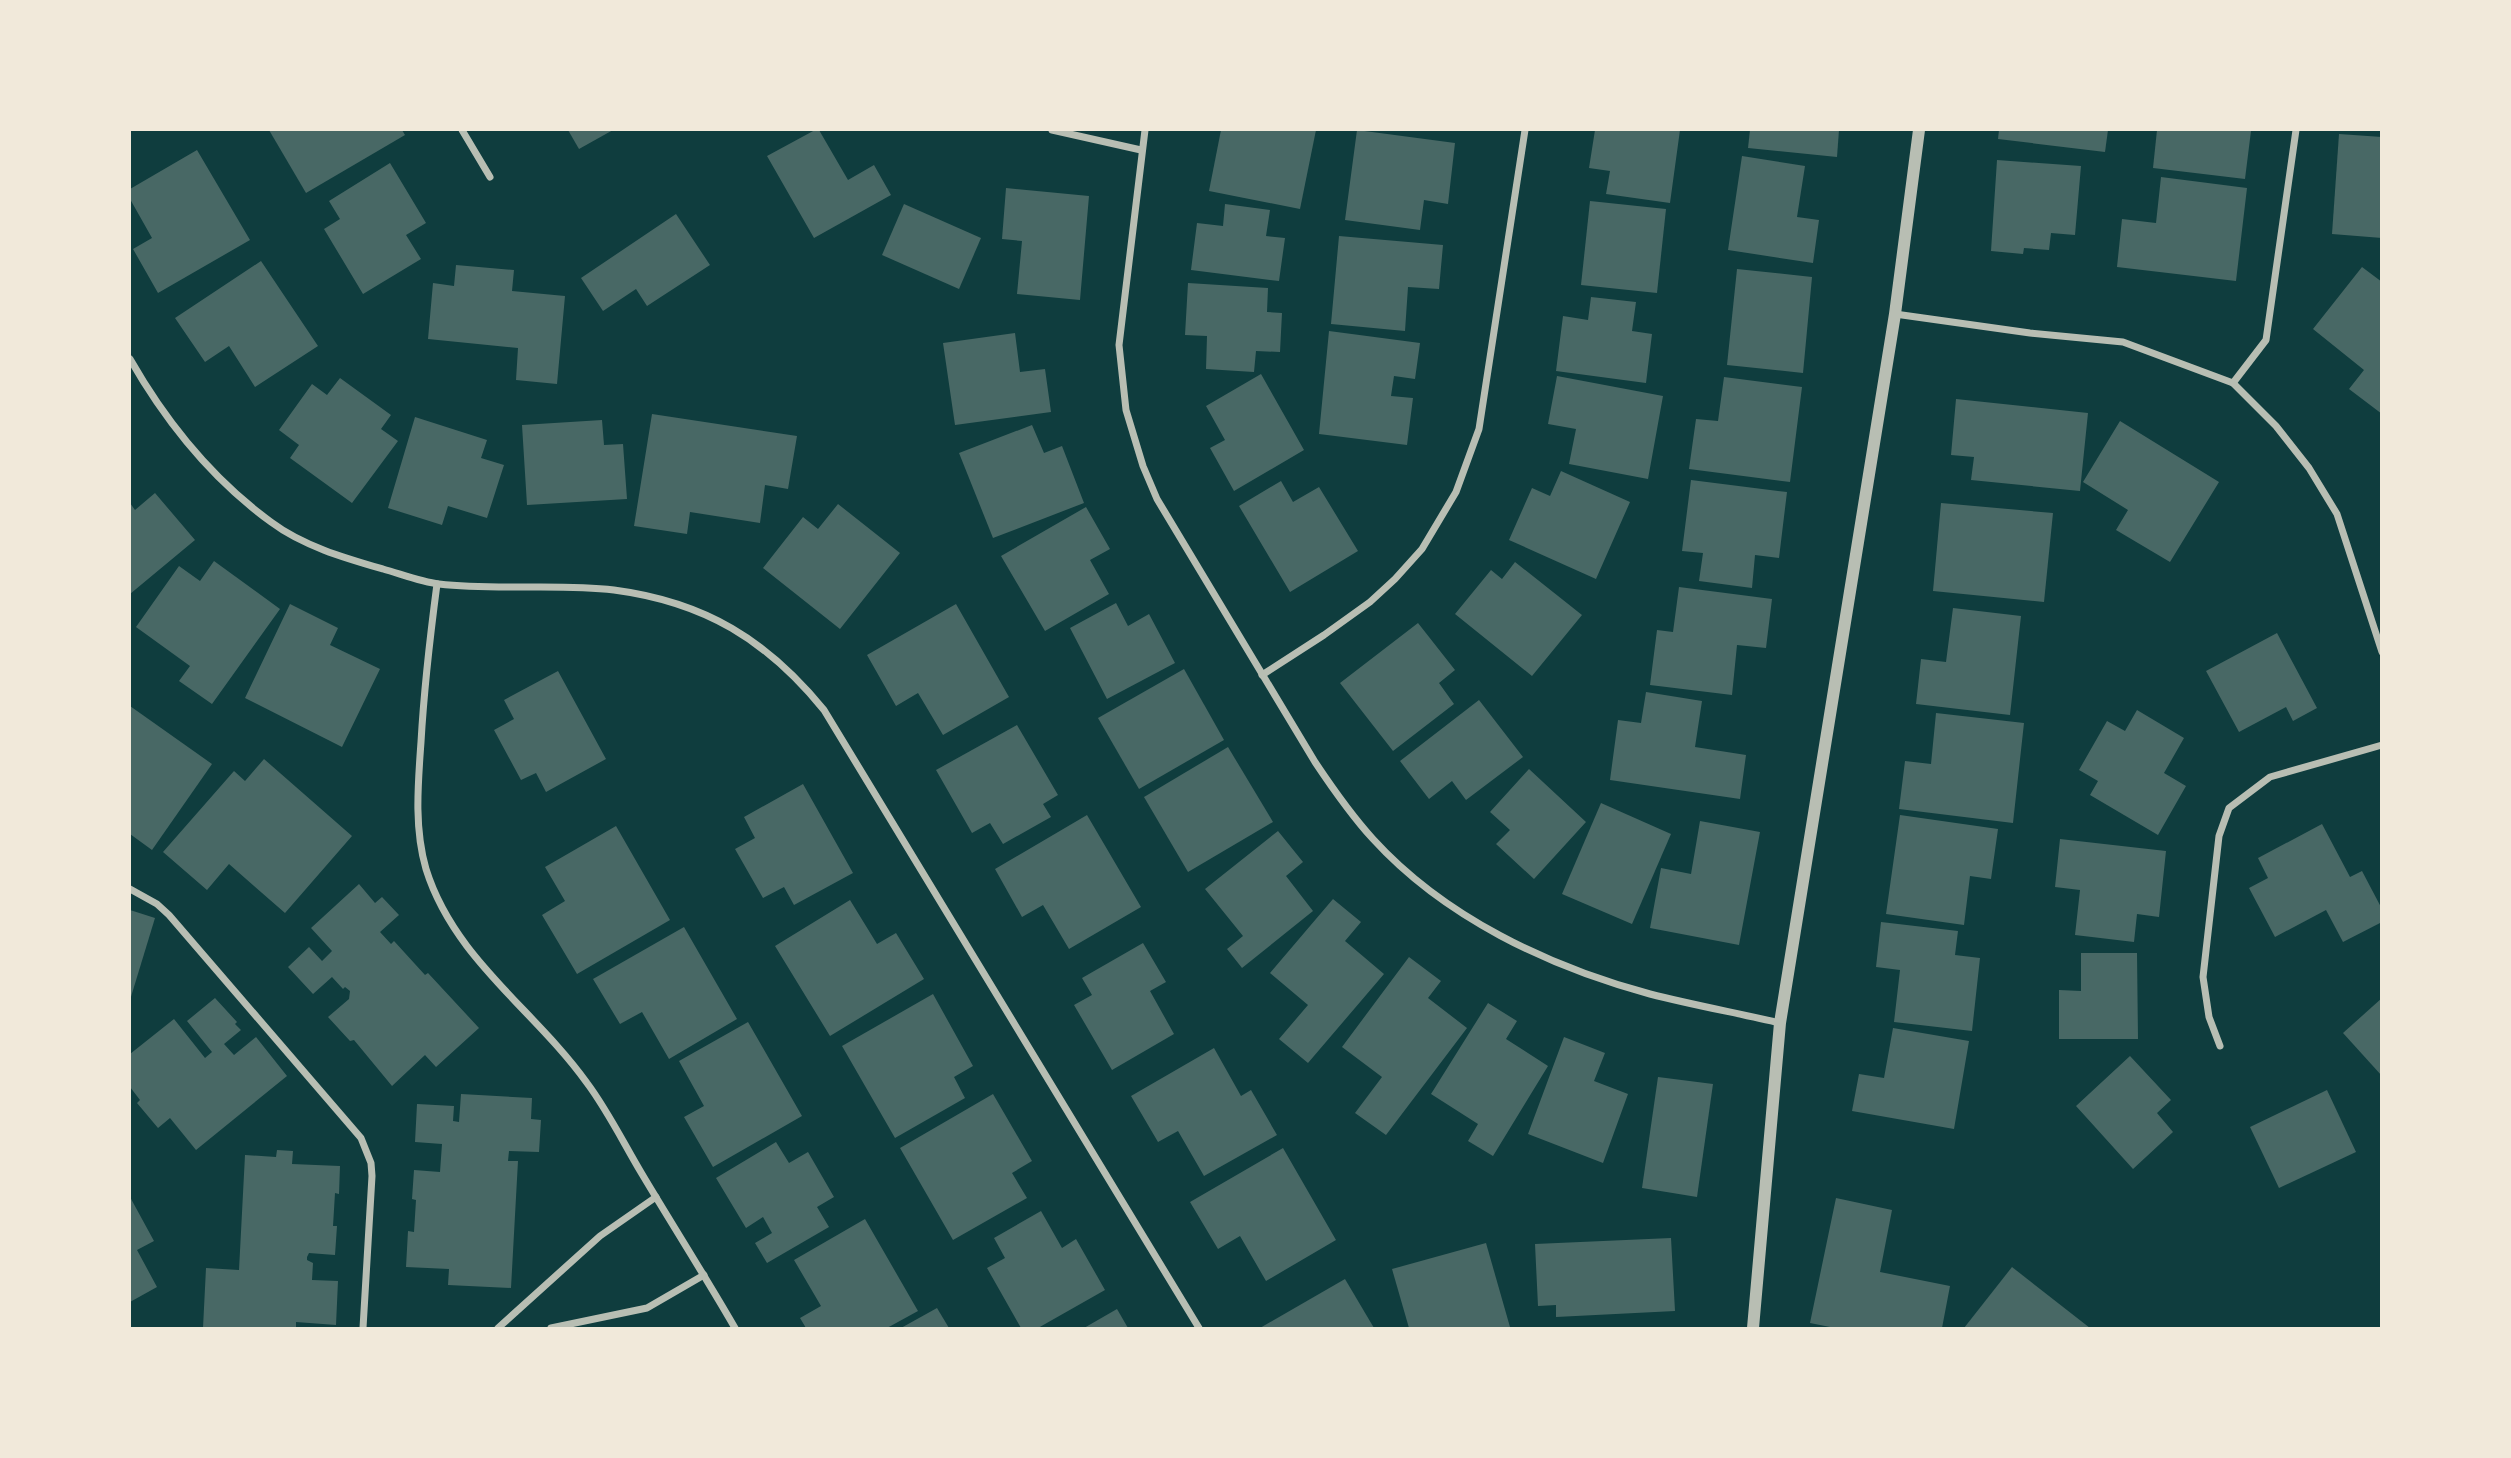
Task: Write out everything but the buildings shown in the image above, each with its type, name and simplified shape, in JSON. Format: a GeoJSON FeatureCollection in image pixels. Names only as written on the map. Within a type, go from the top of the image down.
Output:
{"type":"FeatureCollection","features":[{"type":"Feature","properties":{"kind":"street"},"geometry":{"type":"LineString","coordinates":[[462,130],[491,177]]}},
{"type":"Feature","properties":{"kind":"street"},"geometry":{"type":"LineString","coordinates":[[1052,130],[1141,150]]}},
{"type":"Feature","properties":{"kind":"street"},"geometry":{"type":"LineString","coordinates":[[1145,130],[1119,345],[1126,410],[1143,466],[1157,499],[1262,676],[1340,800],[1374,841],[1426,888],[1482,925],[1536,953],[1650,994],[1780,1023]]}},
{"type":"Feature","properties":{"kind":"street"},"geometry":{"type":"LineString","coordinates":[[1262,676],[1370,602],[1395,579],[1422,550],[1456,492],[1479,429],[1525,130]]}},
{"type":"Feature","properties":{"kind":"street"},"geometry":{"type":"LineString","coordinates":[[1753,1328],[1780,1023],[1895,314],[1919,130]]}},
{"type":"Feature","properties":{"kind":"street"},"geometry":{"type":"LineString","coordinates":[[2233,383],[2266,340],[2296,130]]}},
{"type":"Feature","properties":{"kind":"street"},"geometry":{"type":"LineString","coordinates":[[1895,314],[2123,342],[2233,383],[2276,426],[2309,468],[2337,514],[2382,652]]}},
{"type":"Feature","properties":{"kind":"street"},"geometry":{"type":"LineString","coordinates":[[130,359],[155,403],[189,446],[272,523],[313,545],[437,584],[613,590],[662,600],[703,612],[768,651],[803,684],[831,722],[1199,1328]]}},
{"type":"Feature","properties":{"kind":"street"},"geometry":{"type":"LineString","coordinates":[[437,584],[425,682],[419,766],[419,834],[437,899],[469,950],[493,980],[557,1045],[588,1084],[735,1328]]}},
{"type":"Feature","properties":{"kind":"street"},"geometry":{"type":"LineString","coordinates":[[2220,1046],[2209,1017],[2203,977],[2219,836],[2229,807],[2270,777],[2382,745]]}},
{"type":"Feature","properties":{"kind":"street"},"geometry":{"type":"LineString","coordinates":[[130,889],[157,904],[169,915],[361,1138],[371,1163],[372,1175],[363,1328]]}},
{"type":"Feature","properties":{"kind":"street"},"geometry":{"type":"LineString","coordinates":[[498,1328],[600,1236],[656,1197]]}},
{"type":"Feature","properties":{"kind":"street"},"geometry":{"type":"LineString","coordinates":[[551,1328],[647,1308],[704,1275]]}}]}
